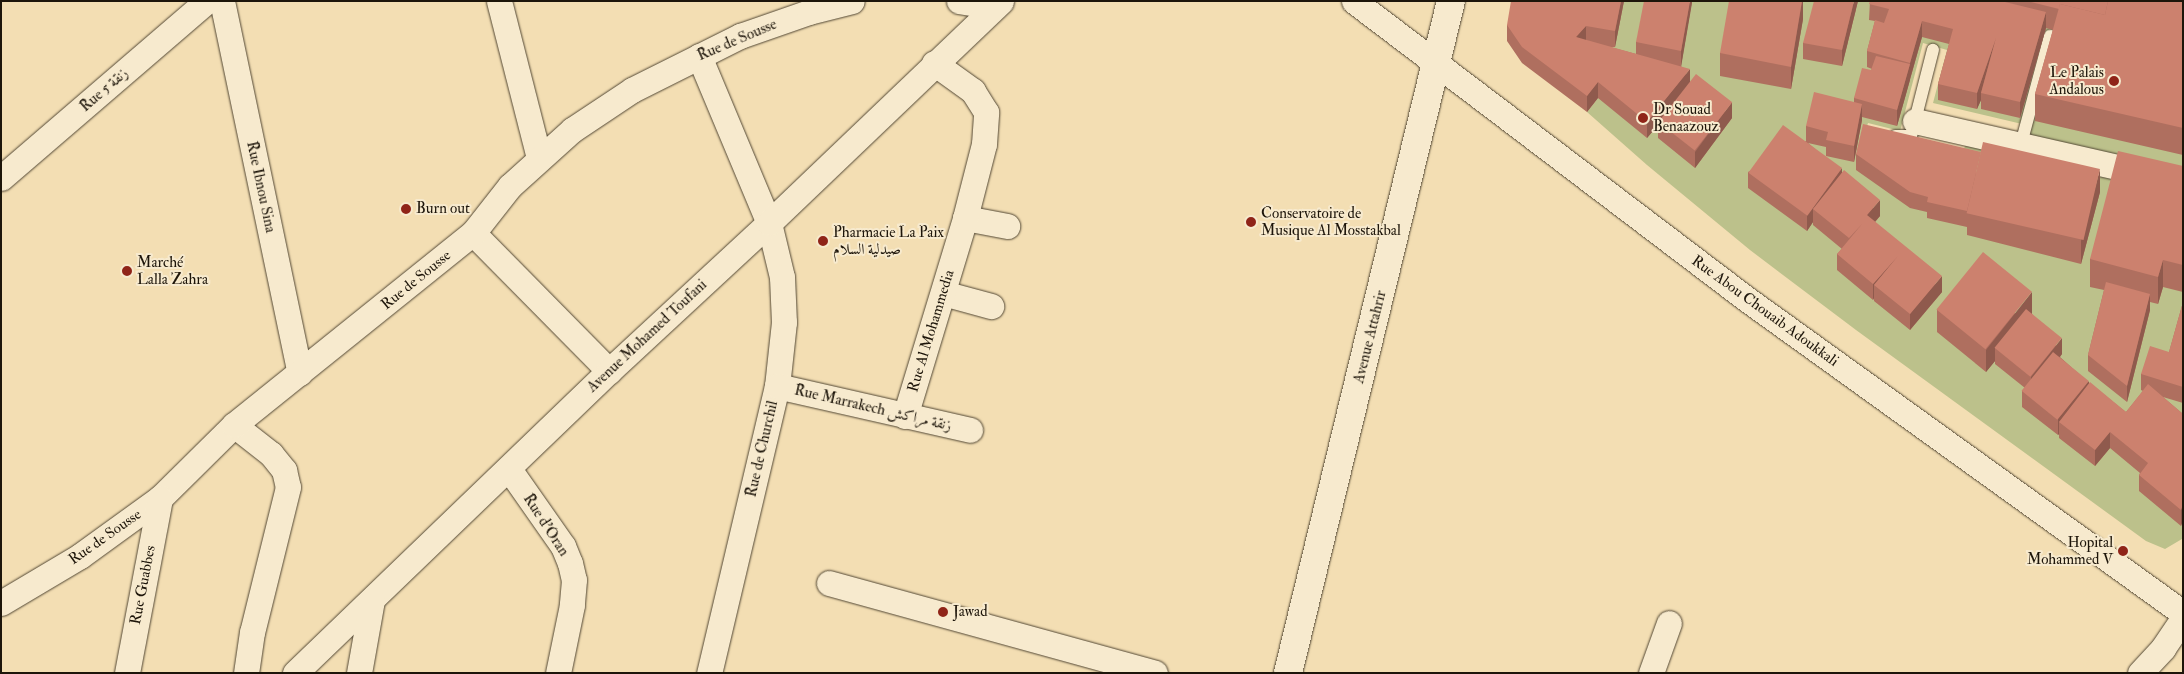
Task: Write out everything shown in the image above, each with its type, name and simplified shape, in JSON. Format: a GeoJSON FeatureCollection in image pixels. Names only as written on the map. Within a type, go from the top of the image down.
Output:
{"type":"FeatureCollection","features":[{"type":"Feature","properties":{"kind":"street","name":"Rue 5 زنقة"},"geometry":{"type":"LineString","coordinates":[[1,178],[207,1]]}},
{"type":"Feature","properties":{"kind":"street","name":"Rue Ibnou Sina"},"geometry":{"type":"LineString","coordinates":[[222,1],[300,373]]}},
{"type":"Feature","properties":{"kind":"street"},"geometry":{"type":"LineString","coordinates":[[499,1],[539,158]]}},
{"type":"Feature","properties":{"kind":"street","name":"Rue de Sousse"},"geometry":{"type":"LineString","coordinates":[[1,603],[80,556],[160,498],[234,425],[473,233],[510,186],[572,130],[632,90],[740,36],[809,12],[852,1]]}},
{"type":"Feature","properties":{"kind":"street"},"geometry":{"type":"LineString","coordinates":[[959,1],[998,4]]}},
{"type":"Feature","properties":{"kind":"street","name":"Rue Abou Chouaib Adoukkali"},"geometry":{"type":"LineString","coordinates":[[1354,1],[1437,62],[1748,300],[2183,613]]}},
{"type":"Feature","properties":{"kind":"street","name":"Avenue Attahrir"},"geometry":{"type":"LineString","coordinates":[[1288,673],[1451,1]]}},
{"type":"Feature","properties":{"kind":"street","name":"Avenue Mohamed Toufani"},"geometry":{"type":"LineString","coordinates":[[296,673],[609,371],[769,223],[934,63],[998,4]]}},
{"type":"Feature","properties":{"kind":"street","name":"Rue de Churchil"},"geometry":{"type":"LineString","coordinates":[[699,56],[769,223],[782,277],[784,313],[777,386],[709,673]]}},
{"type":"Feature","properties":{"kind":"street","name":"Rue Al Mohammedia"},"geometry":{"type":"LineString","coordinates":[[905,416],[944,293],[984,144],[986,112],[974,91],[934,63]]}},
{"type":"Feature","properties":{"kind":"street"},"geometry":{"type":"LineString","coordinates":[[1915,121],[2183,182]]}},
{"type":"Feature","properties":{"kind":"street"},"geometry":{"type":"LineString","coordinates":[[965,218],[1007,226]]}},
{"type":"Feature","properties":{"kind":"street"},"geometry":{"type":"LineString","coordinates":[[473,233],[609,371]]}},
{"type":"Feature","properties":{"kind":"street"},"geometry":{"type":"LineString","coordinates":[[944,293],[991,306]]}},
{"type":"Feature","properties":{"kind":"street","name":"Rue Marrakech زنقة مراكش"},"geometry":{"type":"LineString","coordinates":[[777,386],[970,430]]}},
{"type":"Feature","properties":{"kind":"street"},"geometry":{"type":"LineString","coordinates":[[234,425],[271,454],[284,470],[288,487],[252,632],[246,673]]}},
{"type":"Feature","properties":{"kind":"street","name":"Rue d'Oran"},"geometry":{"type":"LineString","coordinates":[[509,469],[563,546],[570,563],[574,580],[572,605],[558,673]]}},
{"type":"Feature","properties":{"kind":"street","name":"Rue Guabbes"},"geometry":{"type":"LineString","coordinates":[[127,673],[160,498]]}},
{"type":"Feature","properties":{"kind":"street"},"geometry":{"type":"LineString","coordinates":[[829,583],[1155,673]]}},
{"type":"Feature","properties":{"kind":"street"},"geometry":{"type":"LineString","coordinates":[[359,673],[372,600]]}},
{"type":"Feature","properties":{"kind":"street"},"geometry":{"type":"LineString","coordinates":[[2140,673],[2163,648],[2183,618]]}},
{"type":"Feature","properties":{"kind":"street"},"geometry":{"type":"LineString","coordinates":[[1651,673],[1669,622]]}},
{"type":"Feature","properties":{"kind":"street"},"geometry":{"type":"LineString","coordinates":[[2163,648],[2167,673]]}},
{"type":"Feature","properties":{"kind":"lane"},"geometry":{"type":"LineString","coordinates":[[2021,144],[2050,36]]}},
{"type":"Feature","properties":{"kind":"lane"},"geometry":{"type":"LineString","coordinates":[[1878,132],[1903,138],[1911,136],[1933,50]]}},
{"type":"Feature","properties":{"kind":"green space"},"geometry":{"type":"Polygon","coordinates":[[[1561,1],[2183,1],[2183,173],[2027,136],[2022,124],[1933,103],[1947,50],[1923,43],[1900,131],[1868,123],[1864,137],[1962,160],[1966,140],[2183,189],[2182,539],[2165,549],[2146,541],[1856,330],[1750,250],[1647,165],[1587,112],[1598,98],[1561,1]]]}},
{"type":"Feature","properties":{"kind":"building"},"geometry":{"type":"Polygon","coordinates":[[[1511,1],[1621,1],[1615,31],[1586,26],[1576,37],[1690,69],[1647,122],[1598,82],[1587,96],[1522,47],[1507,25],[1511,1]]]}},
{"type":"Feature","properties":{"kind":"building"},"geometry":{"type":"Polygon","coordinates":[[[1644,1],[1690,1],[1681,51],[1636,42],[1644,1]]]}},
{"type":"Feature","properties":{"kind":"building"},"geometry":{"type":"Polygon","coordinates":[[[1729,1],[1802,1],[1791,67],[1720,53],[1729,1]]]}},
{"type":"Feature","properties":{"kind":"building"},"geometry":{"type":"Polygon","coordinates":[[[1814,1],[1854,1],[1842,50],[1803,43],[1814,1]]]}},
{"type":"Feature","properties":{"kind":"building"},"geometry":{"type":"Polygon","coordinates":[[[1870,1],[2001,1],[2046,12],[2020,102],[1981,93],[1996,38],[1977,93],[1938,84],[1953,29],[1922,21],[1910,63],[1867,51],[1875,20],[1884,23],[1889,9],[1869,4],[1870,1]]]}},
{"type":"Feature","properties":{"kind":"building"},"geometry":{"type":"Polygon","coordinates":[[[2027,1],[2108,1],[2105,15],[2060,4],[2059,9],[2027,1]]]}},
{"type":"Feature","properties":{"kind":"building","name":"Le Palais Andalous"},"geometry":{"type":"Polygon","coordinates":[[[2108,1],[2183,1],[2183,128],[2035,94],[2060,4],[2105,15],[2108,1]]]}},
{"type":"Feature","properties":{"kind":"building"},"geometry":{"type":"Polygon","coordinates":[[[1876,56],[1910,64],[1897,110],[1854,98],[1862,68],[1871,70],[1876,56]]]}},
{"type":"Feature","properties":{"kind":"building"},"geometry":{"type":"Polygon","coordinates":[[[1696,74],[1732,102],[1695,150],[1658,122],[1696,74]]]}},
{"type":"Feature","properties":{"kind":"building"},"geometry":{"type":"Polygon","coordinates":[[[1814,92],[1862,104],[1854,146],[1826,140],[1828,132],[1806,126],[1814,92]]]}},
{"type":"Feature","properties":{"kind":"building"},"geometry":{"type":"Polygon","coordinates":[[[1863,124],[1981,152],[1967,211],[1927,202],[1928,197],[1910,192],[1856,154],[1863,124]]]}},
{"type":"Feature","properties":{"kind":"building"},"geometry":{"type":"Polygon","coordinates":[[[1783,125],[1842,168],[1807,216],[1748,173],[1783,125]]]}},
{"type":"Feature","properties":{"kind":"building"},"geometry":{"type":"Polygon","coordinates":[[[1983,142],[2100,169],[2084,240],[1967,213],[1983,142]]]}},
{"type":"Feature","properties":{"kind":"building"},"geometry":{"type":"Polygon","coordinates":[[[2118,151],[2183,166],[2183,265],[2163,260],[2158,277],[2090,259],[2118,151]]]}},
{"type":"Feature","properties":{"kind":"building"},"geometry":{"type":"Polygon","coordinates":[[[1844,170],[1880,200],[1867,215],[1942,276],[1910,314],[1874,285],[1898,256],[1873,284],[1837,254],[1862,224],[1849,238],[1813,209],[1844,170]]]}},
{"type":"Feature","properties":{"kind":"building"},"geometry":{"type":"Polygon","coordinates":[[[1983,252],[2032,292],[1985,349],[1936,310],[1983,252]]]}},
{"type":"Feature","properties":{"kind":"building"},"geometry":{"type":"Polygon","coordinates":[[[2106,282],[2150,294],[2127,386],[2088,355],[2106,282]]]}},
{"type":"Feature","properties":{"kind":"building"},"geometry":{"type":"Polygon","coordinates":[[[2183,302],[2183,387],[2141,374],[2150,346],[2169,352],[2183,302]]]}},
{"type":"Feature","properties":{"kind":"building"},"geometry":{"type":"Polygon","coordinates":[[[2026,309],[2062,338],[2030,377],[1995,348],[2026,309]]]}},
{"type":"Feature","properties":{"kind":"building"},"geometry":{"type":"Polygon","coordinates":[[[2053,352],[2089,381],[2057,420],[2022,391],[2053,352]]]}},
{"type":"Feature","properties":{"kind":"building"},"geometry":{"type":"Polygon","coordinates":[[[2090,382],[2126,412],[2148,384],[2183,414],[2183,504],[2181,510],[2139,475],[2148,463],[2110,432],[2095,450],[2059,422],[2090,382]]]}},
{"type":"Feature","properties":{"kind":"place","name":"Le Palais Andalous"},"geometry":{"type":"Point","coordinates":[2114,81]}},
{"type":"Feature","properties":{"kind":"place","name":"Dr Souad Benaazouz"},"geometry":{"type":"Point","coordinates":[1643,118]}},
{"type":"Feature","properties":{"kind":"place","name":"Burn out"},"geometry":{"type":"Point","coordinates":[406,209]}},
{"type":"Feature","properties":{"kind":"place","name":"Conservatoire de Musique Al Mosstakbal"},"geometry":{"type":"Point","coordinates":[1251,222]}},
{"type":"Feature","properties":{"kind":"place","name":"Pharmacie La Paix صيدلية السلام"},"geometry":{"type":"Point","coordinates":[823,241]}},
{"type":"Feature","properties":{"kind":"place","name":"Marché Lalla Zahra"},"geometry":{"type":"Point","coordinates":[127,271]}},
{"type":"Feature","properties":{"kind":"place","name":"Hopital Mohammed V"},"geometry":{"type":"Point","coordinates":[2123,551]}},
{"type":"Feature","properties":{"kind":"place","name":"Jawad"},"geometry":{"type":"Point","coordinates":[943,612]}}]}
